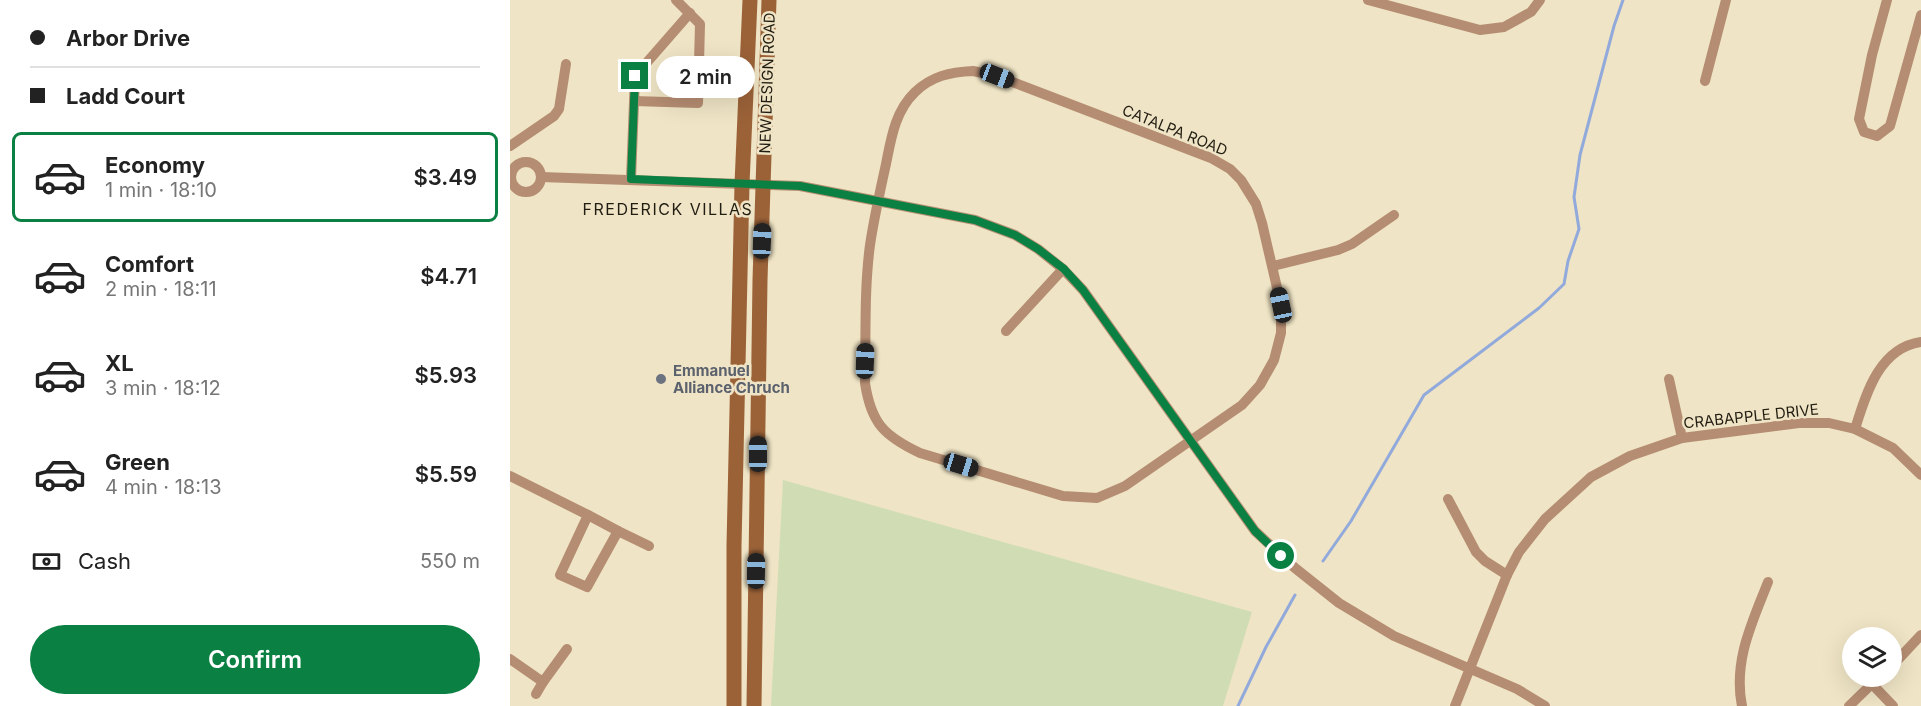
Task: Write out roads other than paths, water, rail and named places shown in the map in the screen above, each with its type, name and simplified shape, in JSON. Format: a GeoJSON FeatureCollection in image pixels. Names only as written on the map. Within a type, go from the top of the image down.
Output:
{"type":"FeatureCollection","features":[{"type":"Feature","properties":{"kind":"main road","name":"NEW DESIGN ROAD"},"geometry":{"type":"LineString","coordinates":[[734,706],[734,546],[742,184],[750,0]]}},
{"type":"Feature","properties":{"kind":"main road","name":"NEW DESIGN ROAD"},"geometry":{"type":"LineString","coordinates":[[754,706],[763,183],[769,0]]}},
{"type":"Feature","properties":{"kind":"main road"},"geometry":{"type":"LineString","coordinates":[[734,546],[756,548]]}},
{"type":"Feature","properties":{"kind":"street"},"geometry":{"type":"LineString","coordinates":[[634,101],[698,103],[700,24],[676,0]]}},
{"type":"Feature","properties":{"kind":"street"},"geometry":{"type":"LineString","coordinates":[[1368,0],[1480,30],[1504,27],[1531,12],[1540,0]]}},
{"type":"Feature","properties":{"kind":"street"},"geometry":{"type":"LineString","coordinates":[[1705,81],[1726,0]]}},
{"type":"Feature","properties":{"kind":"street"},"geometry":{"type":"LineString","coordinates":[[1887,0],[1872,55],[1859,119],[1864,132],[1877,136],[1890,126],[1921,15]]}},
{"type":"Feature","properties":{"kind":"street"},"geometry":{"type":"LineString","coordinates":[[631,179],[635,76],[690,13]]}},
{"type":"Feature","properties":{"kind":"street"},"geometry":{"type":"LineString","coordinates":[[510,146],[554,116],[559,109],[566,64]]}},
{"type":"Feature","properties":{"kind":"street","name":"CATALPA ROAD"},"geometry":{"type":"LineString","coordinates":[[973,71],[997,76],[1211,158],[1230,169],[1249,191],[1256,204],[1281,305],[1280,340],[1274,360],[1260,385],[1242,405],[1125,486],[1097,498],[1063,496],[920,453],[890,436],[878,425],[872,414],[865,383],[868,273],[878,201],[893,133],[902,109],[914,93],[934,78],[953,72],[973,71]]}},
{"type":"Feature","properties":{"kind":"street"},"geometry":{"type":"LineString","coordinates":[[512,164],[534,165],[541,177],[540,184],[528,192],[513,189],[512,164]]}},
{"type":"Feature","properties":{"kind":"street"},"geometry":{"type":"LineString","coordinates":[[541,177],[800,186],[975,220],[1015,235],[1064,269],[1083,290],[1255,531],[1295,568],[1339,603],[1394,636],[1517,689],[1545,706]]}},
{"type":"Feature","properties":{"kind":"street"},"geometry":{"type":"LineString","coordinates":[[1273,266],[1345,247],[1394,215]]}},
{"type":"Feature","properties":{"kind":"street"},"geometry":{"type":"LineString","coordinates":[[1006,331],[1064,269]]}},
{"type":"Feature","properties":{"kind":"street"},"geometry":{"type":"LineString","coordinates":[[1856,429],[1880,368],[1893,353],[1921,342]]}},
{"type":"Feature","properties":{"kind":"street"},"geometry":{"type":"LineString","coordinates":[[1669,379],[1682,438]]}},
{"type":"Feature","properties":{"kind":"street","name":"CRABAPPLE DRIVE"},"geometry":{"type":"LineString","coordinates":[[1455,706],[1507,575],[1519,552],[1545,519],[1591,477],[1630,456],[1682,438],[1799,423],[1829,423],[1856,429],[1893,448],[1921,475]]}},
{"type":"Feature","properties":{"kind":"street"},"geometry":{"type":"LineString","coordinates":[[510,476],[649,546]]}},
{"type":"Feature","properties":{"kind":"street"},"geometry":{"type":"LineString","coordinates":[[1448,500],[1476,552],[1485,561],[1507,575]]}},
{"type":"Feature","properties":{"kind":"street"},"geometry":{"type":"LineString","coordinates":[[588,515],[560,575],[587,587],[618,531]]}},
{"type":"Feature","properties":{"kind":"street"},"geometry":{"type":"LineString","coordinates":[[1742,706],[1739,670],[1745,644],[1768,582]]}},
{"type":"Feature","properties":{"kind":"street"},"geometry":{"type":"LineString","coordinates":[[1902,655],[1921,635]]}},
{"type":"Feature","properties":{"kind":"street"},"geometry":{"type":"LineString","coordinates":[[536,694],[567,649]]}},
{"type":"Feature","properties":{"kind":"street"},"geometry":{"type":"LineString","coordinates":[[510,659],[543,682]]}},
{"type":"Feature","properties":{"kind":"street"},"geometry":{"type":"LineString","coordinates":[[1849,706],[1869,687]]}},
{"type":"Feature","properties":{"kind":"street"},"geometry":{"type":"LineString","coordinates":[[1881,687],[1893,706]]}},
{"type":"Feature","properties":{"kind":"waterway"},"geometry":{"type":"LineString","coordinates":[[1323,561],[1351,521],[1424,395],[1539,308],[1564,284],[1568,261],[1579,229],[1574,197],[1580,155],[1623,0]]}},
{"type":"Feature","properties":{"kind":"waterway"},"geometry":{"type":"LineString","coordinates":[[1238,706],[1266,647],[1295,595]]}},
{"type":"Feature","properties":{"kind":"place","name":"Emmanuel Alliance Chruch"},"geometry":{"type":"Point","coordinates":[661,379]}},
{"type":"Feature","properties":{"kind":"district","name":"FREDERICK VILLAS"},"geometry":{"type":"Point","coordinates":[668,209]}}]}
